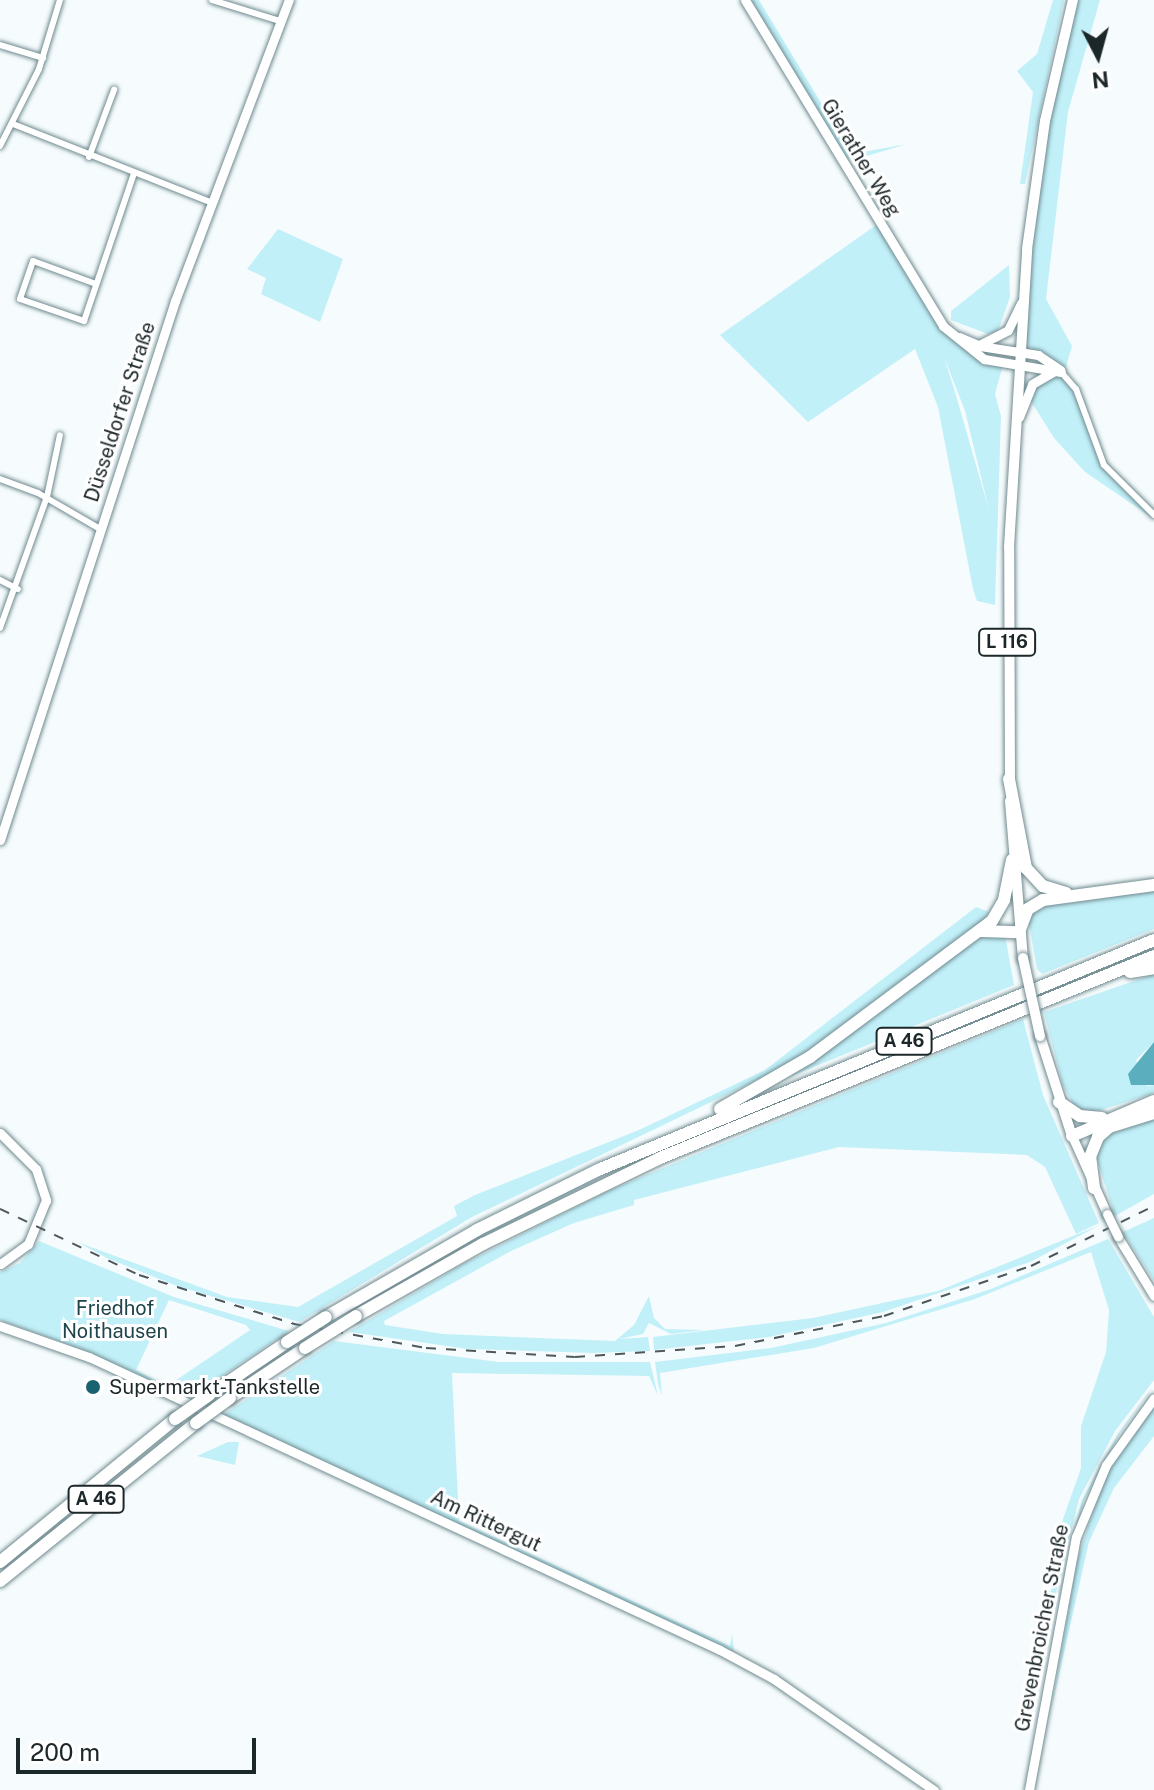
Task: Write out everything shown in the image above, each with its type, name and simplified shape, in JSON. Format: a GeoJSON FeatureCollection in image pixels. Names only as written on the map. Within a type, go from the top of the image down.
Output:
{"type":"FeatureCollection","features":[{"type":"Feature","properties":{"kind":"highway"},"geometry":{"type":"LineString","coordinates":[[1009,779],[1028,873],[1048,889],[1085,893]]}},
{"type":"Feature","properties":{"kind":"highway"},"geometry":{"type":"LineString","coordinates":[[654,1145],[810,1057],[975,934],[1000,911],[1012,860]]}},
{"type":"Feature","properties":{"kind":"highway"},"geometry":{"type":"LineString","coordinates":[[975,934],[999,928],[1019,932],[1033,905],[1085,893],[1154,885]]}},
{"type":"Feature","properties":{"kind":"highway","name":"A 46"},"geometry":{"type":"LineString","coordinates":[[0,1562],[175,1419],[209,1395],[326,1317],[477,1230],[654,1145],[1154,940]]}},
{"type":"Feature","properties":{"kind":"highway","name":"A 46"},"geometry":{"type":"LineString","coordinates":[[0,1581],[230,1398],[356,1316],[483,1244],[603,1184],[1154,956]]}},
{"type":"Feature","properties":{"kind":"highway"},"geometry":{"type":"LineString","coordinates":[[1069,990],[1154,968]]}},
{"type":"Feature","properties":{"kind":"highway"},"geometry":{"type":"LineString","coordinates":[[1072,1136],[1154,1101]]}},
{"type":"Feature","properties":{"kind":"highway"},"geometry":{"type":"LineString","coordinates":[[1059,1102],[1080,1116],[1107,1123],[1154,1113]]}},
{"type":"Feature","properties":{"kind":"highway"},"geometry":{"type":"LineString","coordinates":[[1094,1188],[1090,1153],[1107,1123]]}},
{"type":"Feature","properties":{"kind":"main road","name":"L 116"},"geometry":{"type":"LineString","coordinates":[[1072,1136],[1040,1036],[1023,958],[1012,860],[1009,779],[1014,440],[1024,292],[1034,184],[1073,0]]}},
{"type":"Feature","properties":{"kind":"street"},"geometry":{"type":"LineString","coordinates":[[0,146],[43,58],[60,0]]}},
{"type":"Feature","properties":{"kind":"street"},"geometry":{"type":"LineString","coordinates":[[212,0],[280,21]]}},
{"type":"Feature","properties":{"kind":"street","name":"Düsseldorfer Straße"},"geometry":{"type":"LineString","coordinates":[[0,840],[175,301],[289,0]]}},
{"type":"Feature","properties":{"kind":"street","name":"Gierather Weg"},"geometry":{"type":"LineString","coordinates":[[745,0],[875,226],[949,332],[978,356],[1061,372]]}},
{"type":"Feature","properties":{"kind":"street"},"geometry":{"type":"LineString","coordinates":[[0,45],[43,58]]}},
{"type":"Feature","properties":{"kind":"street"},"geometry":{"type":"LineString","coordinates":[[89,157],[114,90]]}},
{"type":"Feature","properties":{"kind":"street"},"geometry":{"type":"LineString","coordinates":[[13,124],[89,157],[213,203]]}},
{"type":"Feature","properties":{"kind":"street"},"geometry":{"type":"LineString","coordinates":[[96,284],[33,261],[20,299],[84,321],[134,173]]}},
{"type":"Feature","properties":{"kind":"street"},"geometry":{"type":"LineString","coordinates":[[973,344],[992,342],[1008,330],[1024,292]]}},
{"type":"Feature","properties":{"kind":"street"},"geometry":{"type":"LineString","coordinates":[[949,332],[973,344],[1048,359],[1076,389],[1104,465],[1154,515]]}},
{"type":"Feature","properties":{"kind":"street"},"geometry":{"type":"LineString","coordinates":[[1014,440],[1031,387],[1044,374],[1061,372]]}},
{"type":"Feature","properties":{"kind":"street"},"geometry":{"type":"LineString","coordinates":[[0,628],[18,589],[47,497],[60,435]]}},
{"type":"Feature","properties":{"kind":"street"},"geometry":{"type":"LineString","coordinates":[[0,479],[47,497],[100,529]]}},
{"type":"Feature","properties":{"kind":"street"},"geometry":{"type":"LineString","coordinates":[[0,580],[18,589]]}},
{"type":"Feature","properties":{"kind":"street"},"geometry":{"type":"LineString","coordinates":[[0,1133],[34,1166],[46,1200],[28,1244],[0,1264]]}},
{"type":"Feature","properties":{"kind":"street","name":"L 116"},"geometry":{"type":"LineString","coordinates":[[1072,1136],[1118,1237],[1154,1296]]}},
{"type":"Feature","properties":{"kind":"street","name":"Am Rittergut"},"geometry":{"type":"LineString","coordinates":[[0,1326],[75,1351],[720,1650],[774,1679],[934,1790]]}},
{"type":"Feature","properties":{"kind":"street","name":"Grevenbroicher Straße"},"geometry":{"type":"LineString","coordinates":[[1028,1787],[1080,1524],[1111,1456],[1154,1398]]}},
{"type":"Feature","properties":{"kind":"green space"},"geometry":{"type":"Polygon","coordinates":[[[750,0],[759,0],[852,154],[907,144],[853,160],[844,157],[750,0]]]}},
{"type":"Feature","properties":{"kind":"green space"},"geometry":{"type":"Polygon","coordinates":[[[1053,0],[1064,0],[1025,184],[1020,184],[1033,92],[1017,71],[1037,54],[1053,0]]]}},
{"type":"Feature","properties":{"kind":"green space"},"geometry":{"type":"Polygon","coordinates":[[[1073,0],[1100,0],[1068,112],[1046,299],[1072,346],[1064,374],[1077,392],[1097,452],[1154,519],[1085,472],[1054,438],[1027,395],[1051,361],[1020,352],[1034,184],[1073,0]]]}},
{"type":"Feature","properties":{"kind":"green space"},"geometry":{"type":"Polygon","coordinates":[[[879,223],[959,342],[1003,365],[995,394],[1001,416],[995,605],[977,601],[973,589],[938,407],[915,349],[808,422],[720,335],[879,223]],[[944,357],[989,510],[965,411],[944,357]]]}},
{"type":"Feature","properties":{"kind":"green space"},"geometry":{"type":"Polygon","coordinates":[[[278,229],[343,259],[320,322],[261,294],[266,278],[247,269],[278,229]]]}},
{"type":"Feature","properties":{"kind":"green space"},"geometry":{"type":"Polygon","coordinates":[[[1009,265],[1010,297],[998,331],[988,334],[951,320],[951,311],[1009,265]]]}},
{"type":"Feature","properties":{"kind":"green space"},"geometry":{"type":"Polygon","coordinates":[[[1154,891],[1154,929],[1042,974],[1037,969],[1028,918],[1038,907],[1154,891]]]}},
{"type":"Feature","properties":{"kind":"green space"},"geometry":{"type":"Polygon","coordinates":[[[976,907],[989,912],[983,920],[792,1063],[472,1217],[299,1322],[177,1286],[109,1259],[77,1242],[227,1297],[298,1307],[457,1216],[454,1206],[475,1195],[639,1130],[765,1070],[976,907]]]}},
{"type":"Feature","properties":{"kind":"green space"},"geometry":{"type":"Polygon","coordinates":[[[992,934],[1005,935],[1014,985],[789,1077],[969,943],[992,934]]]}},
{"type":"Feature","properties":{"kind":"green space"},"geometry":{"type":"Polygon","coordinates":[[[1154,974],[1154,1042],[1136,1060],[1147,1086],[1154,1085],[1154,1093],[1092,1113],[1075,1107],[1063,1086],[1044,1012],[1154,974]]]}},
{"type":"Feature","properties":{"kind":"green space"},"geometry":{"type":"Polygon","coordinates":[[[1023,1019],[1043,1095],[1099,1223],[1076,1234],[1045,1167],[1027,1155],[839,1147],[634,1200],[634,1205],[574,1223],[511,1251],[384,1321],[385,1325],[443,1334],[615,1341],[634,1325],[649,1296],[654,1318],[665,1329],[705,1330],[671,1334],[649,1323],[643,1334],[619,1339],[648,1337],[650,1351],[593,1353],[468,1349],[349,1332],[465,1263],[608,1191],[1023,1019]]]}},
{"type":"Feature","properties":{"kind":"green space"},"geometry":{"type":"Polygon","coordinates":[[[1154,1119],[1154,1194],[1115,1216],[1095,1153],[1108,1135],[1154,1119]]]}},
{"type":"Feature","properties":{"kind":"green space"},"geometry":{"type":"Polygon","coordinates":[[[1154,1218],[1154,1281],[1123,1232],[1154,1218]]]}},
{"type":"Feature","properties":{"kind":"green space"},"geometry":{"type":"Polygon","coordinates":[[[1100,1225],[1030,1262],[883,1312],[769,1337],[654,1350],[653,1337],[813,1318],[938,1291],[1100,1225]]]}},
{"type":"Feature","properties":{"kind":"green space"},"geometry":{"type":"Polygon","coordinates":[[[1108,1239],[1154,1317],[1154,1380],[1115,1431],[1079,1499],[1048,1625],[1043,1623],[1063,1519],[1081,1468],[1081,1426],[1106,1352],[1109,1310],[1091,1252],[975,1299],[814,1348],[660,1373],[662,1396],[655,1362],[771,1348],[886,1323],[991,1289],[1108,1239]]]}},
{"type":"Feature","properties":{"kind":"green space","name":"Friedhof Noithausen"},"geometry":{"type":"Polygon","coordinates":[[[39,1241],[174,1297],[289,1331],[188,1399],[70,1345],[0,1320],[0,1272],[20,1263],[39,1241]],[[169,1300],[136,1370],[169,1385],[250,1330],[246,1325],[169,1300]]]}},
{"type":"Feature","properties":{"kind":"green space"},"geometry":{"type":"Polygon","coordinates":[[[334,1341],[499,1362],[650,1362],[658,1396],[649,1376],[452,1373],[459,1521],[730,1646],[732,1634],[734,1652],[223,1415],[334,1341]]]}},
{"type":"Feature","properties":{"kind":"green space"},"geometry":{"type":"Polygon","coordinates":[[[1154,1385],[1119,1435],[1084,1500],[1052,1622],[1082,1500],[1118,1434],[1154,1385]]]}},
{"type":"Feature","properties":{"kind":"green space"},"geometry":{"type":"Polygon","coordinates":[[[1154,1408],[1154,1436],[1114,1488],[1089,1542],[1052,1706],[1077,1561],[1099,1493],[1111,1466],[1154,1408]]]}},
{"type":"Feature","properties":{"kind":"green space"},"geometry":{"type":"Polygon","coordinates":[[[228,1442],[239,1442],[235,1465],[197,1456],[228,1442]]]}},
{"type":"Feature","properties":{"kind":"shaded area"},"geometry":{"type":"Polygon","coordinates":[[[1154,1042],[1154,1085],[1131,1085],[1128,1074],[1154,1042]]]}},
{"type":"Feature","properties":{"kind":"railway"},"geometry":{"type":"LineString","coordinates":[[0,1209],[139,1275],[294,1324],[426,1348],[575,1357],[735,1346],[884,1316],[1031,1266],[1154,1206]]}},
{"type":"Feature","properties":{"kind":"place","name":"Supermarkt-Tankstelle"},"geometry":{"type":"Point","coordinates":[93,1387]}}]}
